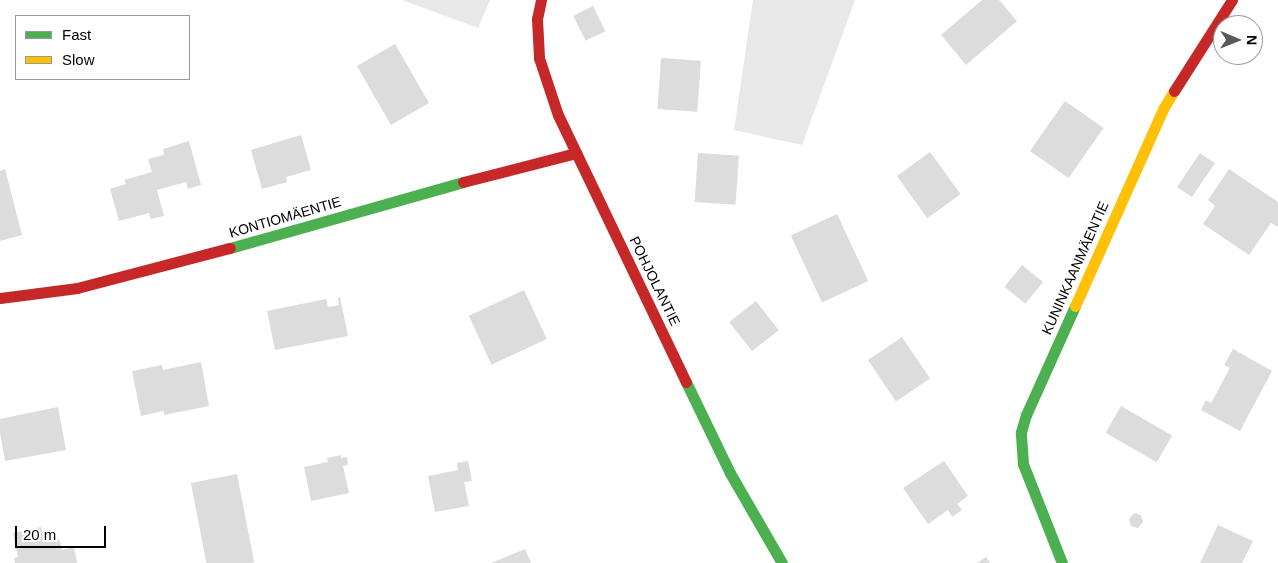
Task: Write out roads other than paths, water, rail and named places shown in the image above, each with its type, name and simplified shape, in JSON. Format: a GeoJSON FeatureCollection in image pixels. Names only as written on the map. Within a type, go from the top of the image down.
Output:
{"type":"FeatureCollection","features":[{"type":"Feature","properties":{"kind":"street","name":"POHJOLANTIE"},"geometry":{"type":"LineString","coordinates":[[541,0],[537,19],[539,58],[558,115],[730,472],[782,563]]}},
{"type":"Feature","properties":{"kind":"street","name":"KUNINKAANMÄENTIE"},"geometry":{"type":"LineString","coordinates":[[1062,563],[1022,464],[1021,432],[1026,415],[1163,109],[1232,0]]}},
{"type":"Feature","properties":{"kind":"street","name":"KONTIOMÄENTIE"},"geometry":{"type":"LineString","coordinates":[[0,298],[77,288],[137,274],[534,162],[576,153]]}}]}
